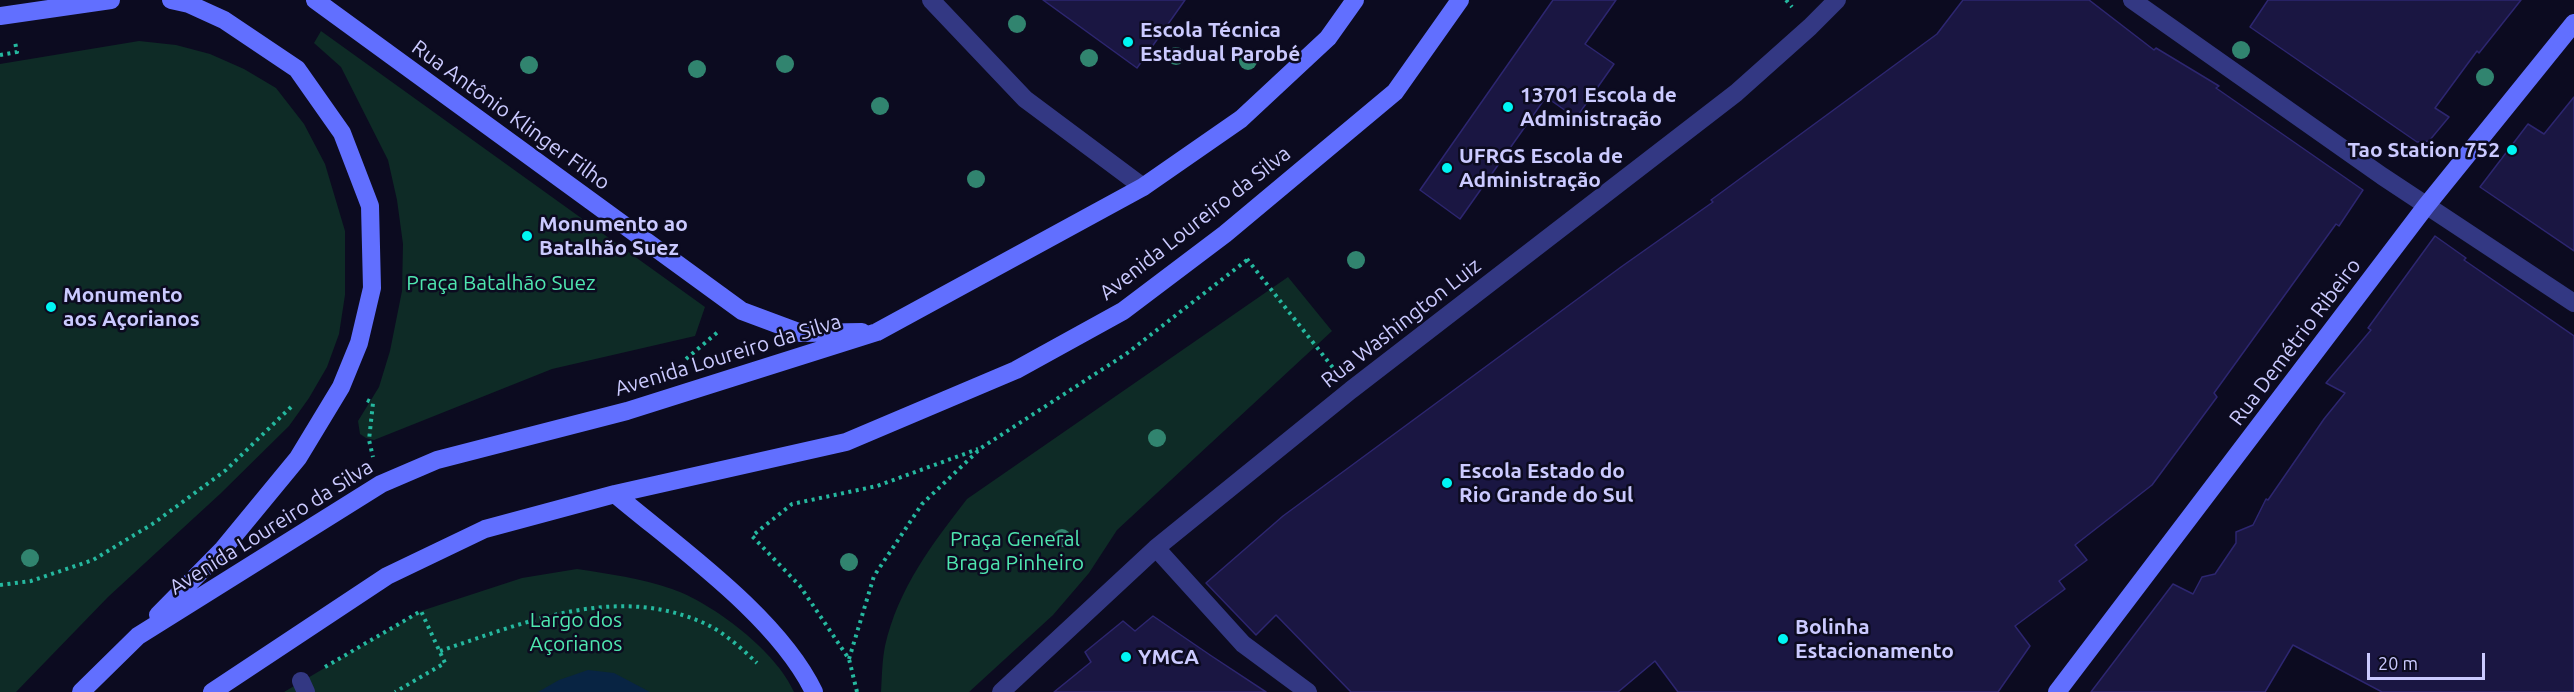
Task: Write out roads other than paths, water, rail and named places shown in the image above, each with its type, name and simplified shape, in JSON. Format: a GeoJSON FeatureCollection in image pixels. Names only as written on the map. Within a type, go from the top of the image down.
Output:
{"type":"FeatureCollection","features":[{"type":"Feature","properties":{"kind":"main road"},"geometry":{"type":"LineString","coordinates":[[0,16],[111,0]]}},
{"type":"Feature","properties":{"kind":"main road"},"geometry":{"type":"LineString","coordinates":[[138,636],[223,549],[262,505],[298,458],[341,387],[358,343],[372,288],[370,206],[342,133],[297,69],[224,20],[189,4],[171,0]]}},
{"type":"Feature","properties":{"kind":"main road","name":"Rua Antônio Klinger Filho"},"geometry":{"type":"LineString","coordinates":[[315,0],[742,311],[801,333],[877,332]]}},
{"type":"Feature","properties":{"kind":"main road","name":"Avenida Loureiro da Silva"},"geometry":{"type":"LineString","coordinates":[[81,692],[138,636],[381,484],[437,460],[627,411],[877,332],[1143,187],[1241,119],[1328,38],[1355,0]]}},
{"type":"Feature","properties":{"kind":"main road","name":"Avenida Loureiro da Silva"},"geometry":{"type":"LineString","coordinates":[[212,692],[397,572],[485,529],[615,494],[846,442],[1016,370],[1123,311],[1225,234],[1395,92],[1460,0]]}},
{"type":"Feature","properties":{"kind":"main road","name":"Rua Demétrio Ribeiro"},"geometry":{"type":"LineString","coordinates":[[2057,692],[2426,206],[2574,24]]}},
{"type":"Feature","properties":{"kind":"main road"},"geometry":{"type":"LineString","coordinates":[[615,494],[761,619],[803,670],[814,692]]}},
{"type":"Feature","properties":{"kind":"street"},"geometry":{"type":"LineString","coordinates":[[931,0],[1025,99],[1143,187]]}},
{"type":"Feature","properties":{"kind":"street","name":"Rua Washington Luiz"},"geometry":{"type":"LineString","coordinates":[[1001,692],[1156,549],[1351,390],[1736,93],[1837,0]]}},
{"type":"Feature","properties":{"kind":"street"},"geometry":{"type":"LineString","coordinates":[[2132,0],[2426,206],[2574,303]]}},
{"type":"Feature","properties":{"kind":"street"},"geometry":{"type":"LineString","coordinates":[[1156,549],[1243,644],[1308,692]]}},
{"type":"Feature","properties":{"kind":"water"},"geometry":{"type":"Polygon","coordinates":[[[588,670],[614,673],[650,692],[538,692],[559,680],[588,670]]]}},
{"type":"Feature","properties":{"kind":"place","name":"Escola Técnica Estadual Parobé"},"geometry":{"type":"Point","coordinates":[1128,42]}},
{"type":"Feature","properties":{"kind":"place","name":"13701 Escola de Administração"},"geometry":{"type":"Point","coordinates":[1508,107]}},
{"type":"Feature","properties":{"kind":"place","name":"Tao Station 752"},"geometry":{"type":"Point","coordinates":[2512,150]}},
{"type":"Feature","properties":{"kind":"place","name":"UFRGS Escola de Administração"},"geometry":{"type":"Point","coordinates":[1447,168]}},
{"type":"Feature","properties":{"kind":"place","name":"Monumento ao Batalhão Suez"},"geometry":{"type":"Point","coordinates":[527,236]}},
{"type":"Feature","properties":{"kind":"place","name":"Monumento aos Açorianos"},"geometry":{"type":"Point","coordinates":[51,307]}},
{"type":"Feature","properties":{"kind":"place","name":"Escola Estado do Rio Grande do Sul"},"geometry":{"type":"Point","coordinates":[1447,483]}},
{"type":"Feature","properties":{"kind":"place","name":"Bolinha Estacionamento"},"geometry":{"type":"Point","coordinates":[1783,639]}},
{"type":"Feature","properties":{"kind":"place","name":"YMCA"},"geometry":{"type":"Point","coordinates":[1126,657]}},
{"type":"Feature","properties":{"kind":"park label","name":"Praça Batalhão Suez"},"geometry":{"type":"Point","coordinates":[501,283]}},
{"type":"Feature","properties":{"kind":"park label","name":"Praça General Braga Pinheiro"},"geometry":{"type":"Point","coordinates":[1015,551]}},
{"type":"Feature","properties":{"kind":"park label","name":"Largo dos Açorianos"},"geometry":{"type":"Point","coordinates":[576,632]}}]}
